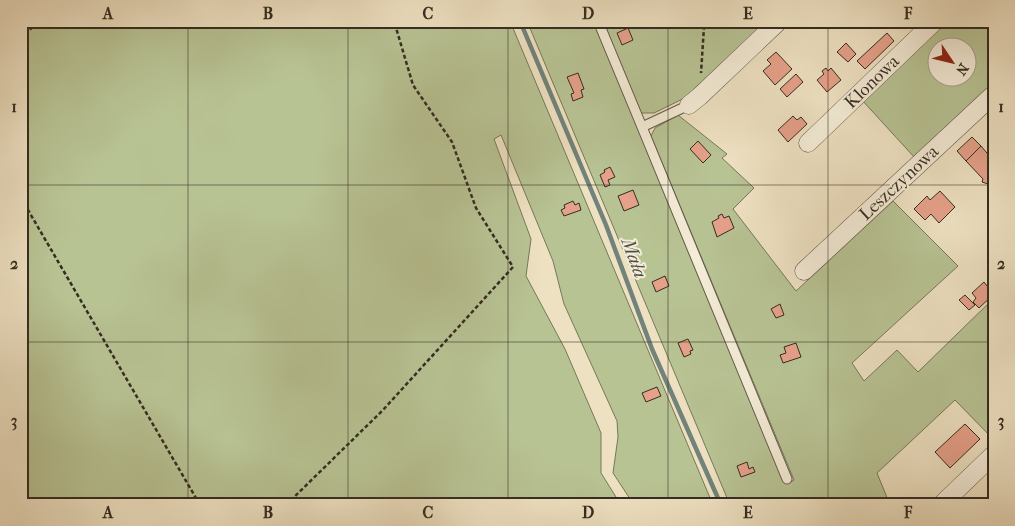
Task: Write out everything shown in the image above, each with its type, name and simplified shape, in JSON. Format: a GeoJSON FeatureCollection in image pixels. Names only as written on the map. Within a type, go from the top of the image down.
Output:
{"type":"FeatureCollection","features":[{"type":"Feature","properties":{"kind":"street"},"geometry":{"type":"LineString","coordinates":[[694,101],[779,21]]}},
{"type":"Feature","properties":{"kind":"street","name":"Klonowa"},"geometry":{"type":"LineString","coordinates":[[808,143],[935,21]]}},
{"type":"Feature","properties":{"kind":"street","name":"Leszczynowa"},"geometry":{"type":"LineString","coordinates":[[804,271],[994,94]]}},
{"type":"Feature","properties":{"kind":"street"},"geometry":{"type":"LineString","coordinates":[[941,505],[994,454]]}},
{"type":"Feature","properties":{"kind":"lane"},"geometry":{"type":"LineString","coordinates":[[598,21],[787,478]]}},
{"type":"Feature","properties":{"kind":"lane"},"geometry":{"type":"LineString","coordinates":[[642,127],[694,101]]}},
{"type":"Feature","properties":{"kind":"path"},"geometry":{"type":"LineString","coordinates":[[21,40],[38,21]]}},
{"type":"Feature","properties":{"kind":"path"},"geometry":{"type":"LineString","coordinates":[[286,505],[384,410],[513,267],[476,208],[452,142],[413,85],[394,21]]}},
{"type":"Feature","properties":{"kind":"path"},"geometry":{"type":"LineString","coordinates":[[694,101],[704,27],[699,21]]}},
{"type":"Feature","properties":{"kind":"path"},"geometry":{"type":"LineString","coordinates":[[21,198],[200,505]]}},
{"type":"Feature","properties":{"kind":"green space"},"geometry":{"type":"Polygon","coordinates":[[[21,21],[510,21],[713,505],[634,505],[613,473],[618,437],[617,421],[564,304],[553,261],[501,135],[494,139],[531,239],[526,276],[565,349],[601,433],[601,473],[621,505],[21,505],[21,21]]]}},
{"type":"Feature","properties":{"kind":"green space"},"geometry":{"type":"Polygon","coordinates":[[[527,21],[593,21],[787,484],[794,480],[651,136],[655,128],[678,115],[727,154],[722,158],[754,188],[733,209],[796,291],[893,201],[958,266],[852,363],[864,381],[897,350],[918,372],[994,298],[994,440],[955,400],[877,473],[890,505],[730,505],[527,21]]]}},
{"type":"Feature","properties":{"kind":"green space"},"geometry":{"type":"Polygon","coordinates":[[[603,21],[771,21],[697,92],[654,113],[641,113],[603,21]]]}},
{"type":"Feature","properties":{"kind":"green space"},"geometry":{"type":"Polygon","coordinates":[[[942,21],[994,21],[994,84],[915,158],[861,99],[942,21]]]}},
{"type":"Feature","properties":{"kind":"building"},"geometry":{"type":"Polygon","coordinates":[[[628,28],[633,40],[622,45],[617,33],[628,28]]]}},
{"type":"Feature","properties":{"kind":"building"},"geometry":{"type":"Polygon","coordinates":[[[887,33],[894,41],[865,69],[857,61],[887,33]]]}},
{"type":"Feature","properties":{"kind":"building"},"geometry":{"type":"Polygon","coordinates":[[[846,43],[856,54],[848,62],[837,52],[846,43]]]}},
{"type":"Feature","properties":{"kind":"building"},"geometry":{"type":"Polygon","coordinates":[[[776,52],[792,69],[775,85],[763,71],[771,64],[767,60],[776,52]]]}},
{"type":"Feature","properties":{"kind":"building"},"geometry":{"type":"Polygon","coordinates":[[[826,68],[828,71],[831,68],[841,80],[827,92],[817,80],[824,74],[822,71],[826,68]]]}},
{"type":"Feature","properties":{"kind":"building"},"geometry":{"type":"Polygon","coordinates":[[[578,73],[584,89],[581,90],[583,97],[573,101],[571,94],[574,93],[567,77],[578,73]]]}},
{"type":"Feature","properties":{"kind":"building"},"geometry":{"type":"Polygon","coordinates":[[[796,74],[803,82],[787,97],[780,89],[796,74]]]}},
{"type":"Feature","properties":{"kind":"building"},"geometry":{"type":"Polygon","coordinates":[[[793,116],[797,120],[801,117],[807,124],[788,142],[778,130],[793,116]]]}},
{"type":"Feature","properties":{"kind":"building"},"geometry":{"type":"Polygon","coordinates":[[[972,137],[981,146],[966,161],[957,151],[972,137]]]}},
{"type":"Feature","properties":{"kind":"building"},"geometry":{"type":"Polygon","coordinates":[[[698,141],[711,155],[703,163],[690,149],[698,141]]]}},
{"type":"Feature","properties":{"kind":"building"},"geometry":{"type":"Polygon","coordinates":[[[981,146],[994,159],[994,186],[982,182],[983,179],[966,161],[981,146]]]}},
{"type":"Feature","properties":{"kind":"building"},"geometry":{"type":"Polygon","coordinates":[[[610,167],[615,177],[608,180],[610,185],[605,187],[600,175],[610,167]]]}},
{"type":"Feature","properties":{"kind":"building"},"geometry":{"type":"Polygon","coordinates":[[[633,190],[639,205],[624,211],[618,196],[633,190]]]}},
{"type":"Feature","properties":{"kind":"building"},"geometry":{"type":"Polygon","coordinates":[[[940,191],[955,207],[939,223],[931,214],[925,220],[914,209],[927,196],[930,200],[940,191]]]}},
{"type":"Feature","properties":{"kind":"building"},"geometry":{"type":"Polygon","coordinates":[[[573,201],[575,205],[579,203],[581,210],[564,216],[561,210],[565,208],[564,205],[573,201]]]}},
{"type":"Feature","properties":{"kind":"building"},"geometry":{"type":"Polygon","coordinates":[[[722,214],[724,218],[729,216],[734,228],[717,237],[712,222],[722,214]]]}},
{"type":"Feature","properties":{"kind":"building"},"geometry":{"type":"Polygon","coordinates":[[[665,276],[669,286],[656,292],[652,282],[665,276]]]}},
{"type":"Feature","properties":{"kind":"building"},"geometry":{"type":"Polygon","coordinates":[[[994,280],[994,294],[979,308],[973,302],[976,298],[972,293],[984,282],[987,286],[994,280]]]}},
{"type":"Feature","properties":{"kind":"building"},"geometry":{"type":"Polygon","coordinates":[[[965,295],[975,305],[969,310],[959,300],[965,295]]]}},
{"type":"Feature","properties":{"kind":"building"},"geometry":{"type":"Polygon","coordinates":[[[780,304],[784,315],[776,318],[771,309],[780,304]]]}},
{"type":"Feature","properties":{"kind":"building"},"geometry":{"type":"Polygon","coordinates":[[[688,339],[693,350],[690,351],[691,354],[684,357],[678,343],[688,339]]]}},
{"type":"Feature","properties":{"kind":"building"},"geometry":{"type":"Polygon","coordinates":[[[796,343],[801,357],[783,363],[780,355],[786,353],[784,347],[796,343]]]}},
{"type":"Feature","properties":{"kind":"building"},"geometry":{"type":"Polygon","coordinates":[[[657,387],[661,396],[646,402],[642,393],[657,387]]]}},
{"type":"Feature","properties":{"kind":"building"},"geometry":{"type":"Polygon","coordinates":[[[965,424],[980,439],[950,468],[935,452],[965,424]]]}},
{"type":"Feature","properties":{"kind":"building"},"geometry":{"type":"Polygon","coordinates":[[[747,462],[749,469],[753,467],[755,472],[741,477],[737,466],[747,462]]]}},
{"type":"Feature","properties":{"kind":"waterway","name":"Mała"},"geometry":{"type":"LineString","coordinates":[[520,21],[606,225],[652,349],[721,505]]}}]}
